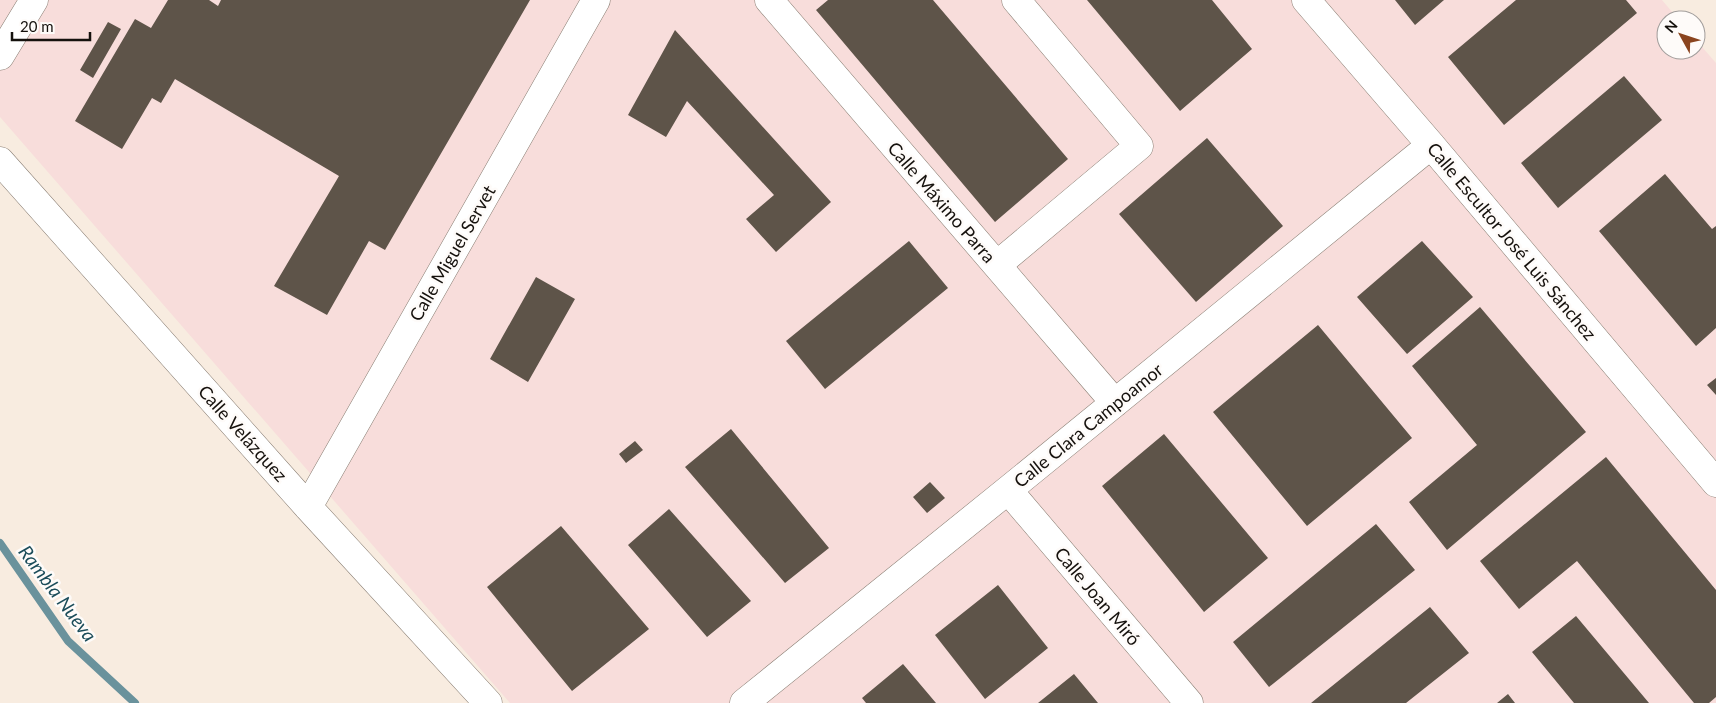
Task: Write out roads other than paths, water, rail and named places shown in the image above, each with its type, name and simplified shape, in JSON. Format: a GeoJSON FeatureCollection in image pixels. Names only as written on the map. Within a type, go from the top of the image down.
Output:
{"type":"FeatureCollection","features":[{"type":"Feature","properties":{"kind":"street"},"geometry":{"type":"LineString","coordinates":[[0,56],[34,0]]}},
{"type":"Feature","properties":{"kind":"street","name":"Calle Miguel Servet"},"geometry":{"type":"LineString","coordinates":[[308,506],[596,0]]}},
{"type":"Feature","properties":{"kind":"street","name":"Calle Máximo Parra"},"geometry":{"type":"LineString","coordinates":[[769,0],[1115,403]]}},
{"type":"Feature","properties":{"kind":"street"},"geometry":{"type":"LineString","coordinates":[[996,266],[1139,146],[1016,0]]}},
{"type":"Feature","properties":{"kind":"street","name":"Calle Escultor José Luis Sánchez"},"geometry":{"type":"LineString","coordinates":[[1306,0],[1716,483]]}},
{"type":"Feature","properties":{"kind":"street","name":"Calle Clara Campoamor"},"geometry":{"type":"LineString","coordinates":[[744,703],[1431,145]]}},
{"type":"Feature","properties":{"kind":"street","name":"Calle Velázquez"},"geometry":{"type":"LineString","coordinates":[[0,160],[308,506],[488,703]]}},
{"type":"Feature","properties":{"kind":"street","name":"Calle Joan Miró"},"geometry":{"type":"LineString","coordinates":[[1008,490],[1189,703]]}},
{"type":"Feature","properties":{"kind":"waterway","name":"Rambla Nueva"},"geometry":{"type":"LineString","coordinates":[[0,543],[68,641],[135,703]]}}]}
